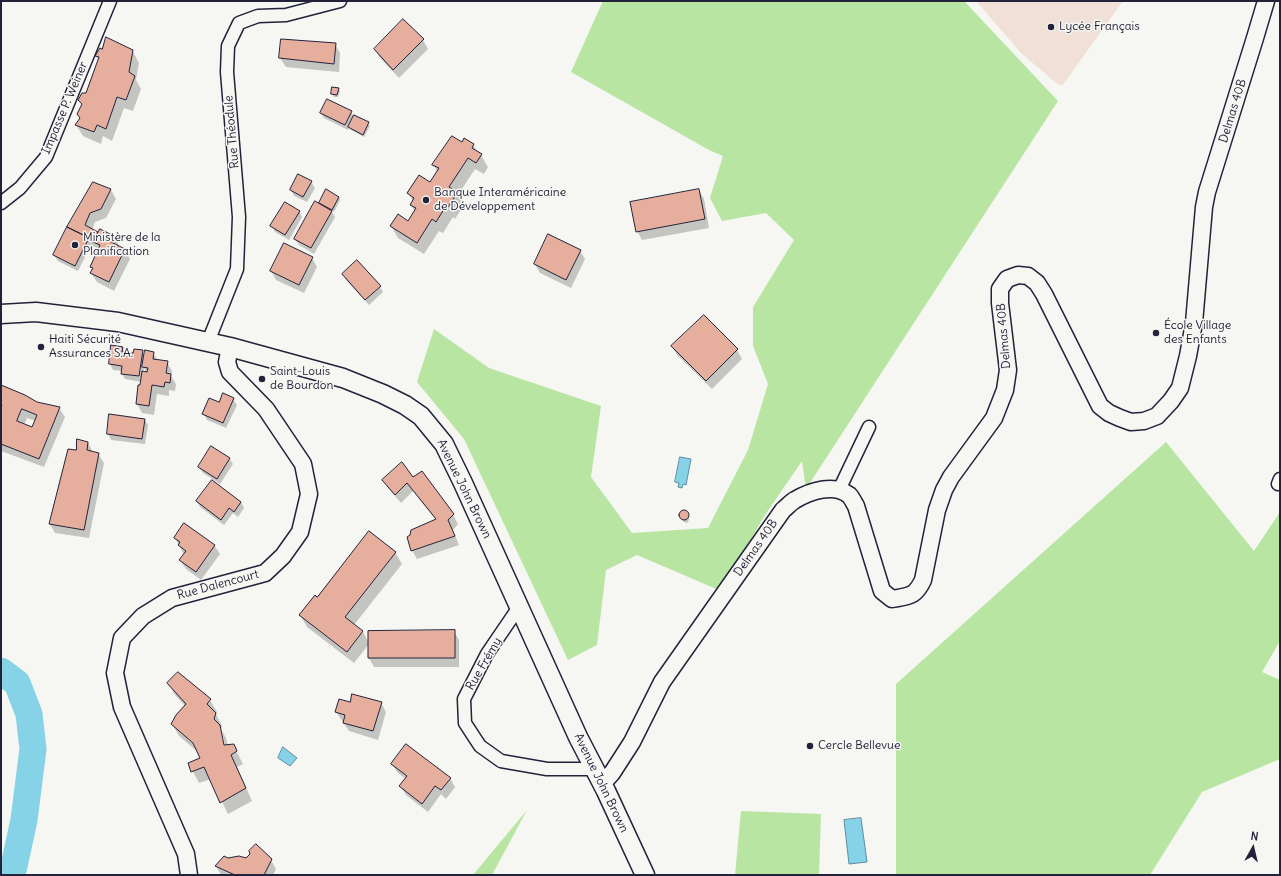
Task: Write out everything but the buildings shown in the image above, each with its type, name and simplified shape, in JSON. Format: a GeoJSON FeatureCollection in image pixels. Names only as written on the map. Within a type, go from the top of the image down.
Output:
{"type":"FeatureCollection","features":[{"type":"Feature","properties":{"kind":"main road","name":"Avenue John Brown"},"geometry":{"type":"LineString","coordinates":[[1,314],[36,312],[118,322],[230,347],[343,378],[400,402],[421,416],[444,444],[467,490],[578,738],[598,776],[645,875]]}},
{"type":"Feature","properties":{"kind":"street","name":"Impasse P. Weiner"},"geometry":{"type":"LineString","coordinates":[[1,202],[20,188],[46,157],[110,1]]}},
{"type":"Feature","properties":{"kind":"street","name":"Rue Théodule"},"geometry":{"type":"LineString","coordinates":[[208,342],[237,269],[239,217],[227,72],[228,46],[239,23],[258,16],[286,15],[340,1]]}},
{"type":"Feature","properties":{"kind":"street","name":"Delmas 40B"},"geometry":{"type":"LineString","coordinates":[[598,776],[612,774],[632,742],[662,682],[783,510],[794,500],[823,489],[839,490],[850,496],[856,506],[882,591],[892,599],[909,596],[919,589],[923,580],[937,510],[944,490],[951,477],[994,418],[1005,390],[1008,370],[1000,303],[1000,289],[1007,280],[1018,275],[1028,276],[1037,283],[1044,294],[1100,406],[1109,413],[1131,422],[1144,421],[1157,416],[1171,401],[1180,388],[1194,323],[1204,207],[1207,192],[1266,1]]}},
{"type":"Feature","properties":{"kind":"street","name":"Rue Dalencourt"},"geometry":{"type":"LineString","coordinates":[[189,875],[186,854],[122,707],[116,673],[122,638],[143,616],[172,598],[265,572],[283,556],[300,532],[309,494],[302,464],[266,409],[230,372],[227,362],[230,347]]}},
{"type":"Feature","properties":{"kind":"street"},"geometry":{"type":"LineString","coordinates":[[839,490],[869,427]]}},
{"type":"Feature","properties":{"kind":"street","name":"Rue Frémy"},"geometry":{"type":"LineString","coordinates":[[519,607],[487,654],[464,698],[465,723],[480,746],[501,761],[598,776]]}},
{"type":"Feature","properties":{"kind":"shaded area","name":"Lycée Français"},"geometry":{"type":"Polygon","coordinates":[[[976,1],[1123,1],[1062,86],[1055,82],[1021,53],[976,1]]]}},
{"type":"Feature","properties":{"kind":"green space"},"geometry":{"type":"Polygon","coordinates":[[[603,1],[964,1],[1058,101],[806,489],[802,461],[765,515],[721,591],[637,555],[606,570],[597,645],[568,660],[464,439],[417,382],[434,329],[489,368],[601,406],[591,477],[632,533],[708,528],[748,450],[768,384],[753,346],[753,307],[794,240],[766,213],[722,221],[710,198],[723,156],[709,150],[571,72],[603,1]]]}},
{"type":"Feature","properties":{"kind":"green space"},"geometry":{"type":"Polygon","coordinates":[[[1166,442],[1254,551],[1280,512],[1280,641],[1262,672],[1280,680],[1280,759],[1202,792],[1150,875],[896,875],[896,684],[1166,442]]]}},
{"type":"Feature","properties":{"kind":"green space"},"geometry":{"type":"Polygon","coordinates":[[[527,810],[492,875],[473,875],[527,810]]]}},
{"type":"Feature","properties":{"kind":"green space"},"geometry":{"type":"Polygon","coordinates":[[[741,811],[821,814],[819,875],[735,875],[741,811]]]}},
{"type":"Feature","properties":{"kind":"water"},"geometry":{"type":"Polygon","coordinates":[[[680,457],[691,459],[686,485],[683,484],[682,488],[678,487],[679,483],[675,482],[680,457]]]}},
{"type":"Feature","properties":{"kind":"water"},"geometry":{"type":"Polygon","coordinates":[[[283,747],[297,758],[290,766],[278,758],[283,747]]]}},
{"type":"Feature","properties":{"kind":"water"},"geometry":{"type":"Polygon","coordinates":[[[861,818],[867,862],[849,864],[844,820],[861,818]]]}},
{"type":"Feature","properties":{"kind":"waterway"},"geometry":{"type":"LineString","coordinates":[[1,671],[17,683],[29,714],[33,749],[24,820],[12,875]]}},
{"type":"Feature","properties":{"kind":"place","name":"Lycée Français"},"geometry":{"type":"Point","coordinates":[1051,27]}},
{"type":"Feature","properties":{"kind":"place","name":"Banque Interaméricaine de Développement"},"geometry":{"type":"Point","coordinates":[426,200]}},
{"type":"Feature","properties":{"kind":"place","name":"Ministère de la Planification"},"geometry":{"type":"Point","coordinates":[75,245]}},
{"type":"Feature","properties":{"kind":"place","name":"École Village des Enfants"},"geometry":{"type":"Point","coordinates":[1156,333]}},
{"type":"Feature","properties":{"kind":"place","name":"Haiti Sécurité Assurances S.A."},"geometry":{"type":"Point","coordinates":[41,347]}},
{"type":"Feature","properties":{"kind":"place","name":"Saint-Louis de Bourdon"},"geometry":{"type":"Point","coordinates":[262,379]}},
{"type":"Feature","properties":{"kind":"place","name":"Cercle Bellevue"},"geometry":{"type":"Point","coordinates":[810,746]}}]}
